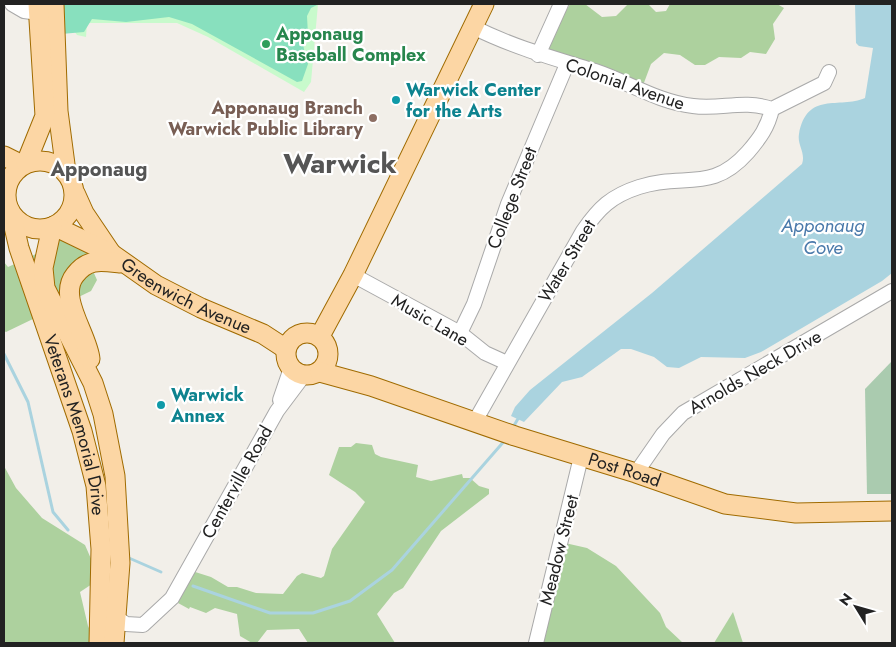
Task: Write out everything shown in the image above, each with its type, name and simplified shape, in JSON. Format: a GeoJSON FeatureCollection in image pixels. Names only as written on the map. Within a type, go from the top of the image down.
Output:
{"type":"FeatureCollection","features":[{"type":"Feature","properties":{"kind":"main road"},"geometry":{"type":"LineString","coordinates":[[320,336],[353,275],[484,4]]}},
{"type":"Feature","properties":{"kind":"main road"},"geometry":{"type":"LineString","coordinates":[[4,156],[24,164],[41,160],[55,163],[66,172],[72,182],[74,193],[72,207],[65,218],[53,227],[29,228],[19,222],[7,203],[9,179],[24,164],[45,116],[44,7]]}},
{"type":"Feature","properties":{"kind":"main road"},"geometry":{"type":"LineString","coordinates":[[44,7],[66,172]]}},
{"type":"Feature","properties":{"kind":"main road","name":"Greenwich Avenue"},"geometry":{"type":"LineString","coordinates":[[74,193],[84,213],[118,259]]}},
{"type":"Feature","properties":{"kind":"main road","name":"Veterans Memorial Drive"},"geometry":{"type":"LineString","coordinates":[[7,203],[19,248],[82,431],[96,486],[100,549],[99,643]]}},
{"type":"Feature","properties":{"kind":"main road","name":"Veterans Memorial Drive"},"geometry":{"type":"LineString","coordinates":[[53,227],[43,268],[45,288],[93,383],[103,414],[115,476],[120,563],[114,643]]}},
{"type":"Feature","properties":{"kind":"main road","name":"Greenwich Avenue"},"geometry":{"type":"LineString","coordinates":[[53,227],[118,259],[156,285],[201,308],[289,344]]}},
{"type":"Feature","properties":{"kind":"main road"},"geometry":{"type":"LineString","coordinates":[[93,383],[90,354],[68,291],[72,279],[82,266],[98,261],[118,259]]}},
{"type":"Feature","properties":{"kind":"main road"},"geometry":{"type":"LineString","coordinates":[[311,332],[320,336],[326,343],[311,368],[286,359],[289,344],[301,333],[311,332]]}},
{"type":"Feature","properties":{"kind":"main road","name":"Post Road"},"geometry":{"type":"LineString","coordinates":[[311,368],[507,434],[636,473],[725,504],[796,513],[892,511]]}},
{"type":"Feature","properties":{"kind":"street"},"geometry":{"type":"LineString","coordinates":[[12,4],[24,11],[44,7]]}},
{"type":"Feature","properties":{"kind":"street"},"geometry":{"type":"LineString","coordinates":[[538,55],[562,4]]}},
{"type":"Feature","properties":{"kind":"street","name":"Colonial Avenue"},"geometry":{"type":"LineString","coordinates":[[473,27],[538,55],[595,71],[665,100],[712,107],[759,104],[772,108]]}},
{"type":"Feature","properties":{"kind":"street","name":"College Street"},"geometry":{"type":"LineString","coordinates":[[460,333],[474,304],[495,240],[523,167],[567,64]]}},
{"type":"Feature","properties":{"kind":"street"},"geometry":{"type":"LineString","coordinates":[[772,108],[824,82],[829,72]]}},
{"type":"Feature","properties":{"kind":"street","name":"Water Street"},"geometry":{"type":"LineString","coordinates":[[474,422],[583,231],[600,208],[618,196],[640,186],[668,181],[706,180],[730,170],[763,134],[769,123],[772,108]]}},
{"type":"Feature","properties":{"kind":"street","name":"Music Lane"},"geometry":{"type":"LineString","coordinates":[[353,275],[460,333],[485,353],[508,363]]}},
{"type":"Feature","properties":{"kind":"street","name":"Arnolds Neck Drive"},"geometry":{"type":"LineString","coordinates":[[636,473],[662,434],[683,413],[892,291]]}},
{"type":"Feature","properties":{"kind":"street","name":"Centerville Road"},"geometry":{"type":"LineString","coordinates":[[116,618],[126,624],[143,625],[156,615],[172,598],[277,411],[311,368]]}},
{"type":"Feature","properties":{"kind":"street","name":"Meadow Street"},"geometry":{"type":"LineString","coordinates":[[536,643],[582,457]]}},
{"type":"Feature","properties":{"kind":"green space","name":"Apponaug Baseball Complex"},"geometry":{"type":"Polygon","coordinates":[[[46,4],[319,4],[311,8],[307,16],[308,35],[304,42],[304,49],[308,64],[302,81],[297,82],[192,24],[169,17],[126,22],[92,19],[84,32],[50,35],[46,4]]]}},
{"type":"Feature","properties":{"kind":"green space","name":"Apponaug Baseball Complex"},"geometry":{"type":"Polygon","coordinates":[[[318,4],[311,82],[304,92],[208,37],[177,23],[87,23],[86,37],[77,35],[65,18],[318,4]]]}},
{"type":"Feature","properties":{"kind":"green space"},"geometry":{"type":"Polygon","coordinates":[[[570,4],[585,4],[602,17],[616,16],[628,4],[648,4],[656,12],[666,11],[670,4],[777,4],[784,8],[773,24],[775,39],[766,54],[750,52],[741,58],[719,57],[705,65],[695,65],[680,55],[664,53],[651,64],[642,88],[545,48],[570,4]]]}},
{"type":"Feature","properties":{"kind":"green space"},"geometry":{"type":"Polygon","coordinates":[[[69,230],[94,245],[93,271],[97,280],[91,291],[6,332],[4,331],[4,262],[8,267],[33,256],[55,242],[69,230]]]}},
{"type":"Feature","properties":{"kind":"green space"},"geometry":{"type":"Polygon","coordinates":[[[892,361],[892,494],[867,494],[865,389],[892,361]]]}},
{"type":"Feature","properties":{"kind":"green space"},"geometry":{"type":"Polygon","coordinates":[[[356,443],[372,445],[375,454],[381,457],[418,465],[416,477],[431,481],[462,474],[463,478],[470,478],[479,486],[489,489],[489,494],[441,531],[403,588],[394,593],[377,614],[395,643],[308,643],[299,629],[267,630],[257,643],[252,643],[240,636],[237,614],[215,608],[206,613],[190,607],[189,609],[178,603],[192,571],[211,577],[228,587],[237,587],[256,593],[283,594],[297,576],[302,573],[321,578],[324,576],[332,549],[365,502],[355,492],[329,475],[339,447],[351,447],[356,443]]]}},
{"type":"Feature","properties":{"kind":"green space"},"geometry":{"type":"Polygon","coordinates":[[[4,466],[16,488],[42,518],[85,545],[98,575],[95,582],[80,592],[88,626],[96,643],[4,643],[4,466]]]}},
{"type":"Feature","properties":{"kind":"green space"},"geometry":{"type":"Polygon","coordinates":[[[565,543],[587,548],[616,566],[660,613],[666,627],[683,643],[535,643],[565,543]]]}},
{"type":"Feature","properties":{"kind":"green space"},"geometry":{"type":"Polygon","coordinates":[[[733,612],[743,643],[714,643],[733,612]]]}},
{"type":"Feature","properties":{"kind":"water","name":"Apponaug Cove"},"geometry":{"type":"Polygon","coordinates":[[[855,4],[892,4],[892,273],[882,281],[761,352],[745,358],[701,357],[679,368],[667,367],[654,357],[631,349],[621,349],[582,377],[562,382],[524,422],[511,416],[515,407],[530,390],[652,293],[802,164],[803,156],[799,134],[803,121],[809,112],[825,104],[865,98],[873,48],[859,46],[856,43],[855,4]]]}},
{"type":"Feature","properties":{"kind":"waterway"},"geometry":{"type":"LineString","coordinates":[[4,354],[28,402],[53,512],[68,530]]}},
{"type":"Feature","properties":{"kind":"waterway"},"geometry":{"type":"LineString","coordinates":[[512,429],[519,417]]}},
{"type":"Feature","properties":{"kind":"waterway"},"geometry":{"type":"LineString","coordinates":[[193,586],[270,613],[313,613],[350,601],[392,570],[506,439]]}},
{"type":"Feature","properties":{"kind":"waterway"},"geometry":{"type":"LineString","coordinates":[[129,558],[161,572]]}},
{"type":"Feature","properties":{"kind":"place","name":"Apponaug Baseball Complex"},"geometry":{"type":"Point","coordinates":[266,44]}},
{"type":"Feature","properties":{"kind":"place","name":"Warwick Center for the Arts"},"geometry":{"type":"Point","coordinates":[396,100]}},
{"type":"Feature","properties":{"kind":"place","name":"Apponaug Branch Warwick Public Library"},"geometry":{"type":"Point","coordinates":[373,118]}},
{"type":"Feature","properties":{"kind":"place","name":"Warwick Annex"},"geometry":{"type":"Point","coordinates":[161,405]}},
{"type":"Feature","properties":{"kind":"district","name":"Warwick"},"geometry":{"type":"Point","coordinates":[340,163]}},
{"type":"Feature","properties":{"kind":"district","name":"Apponaug"},"geometry":{"type":"Point","coordinates":[99,169]}}]}
